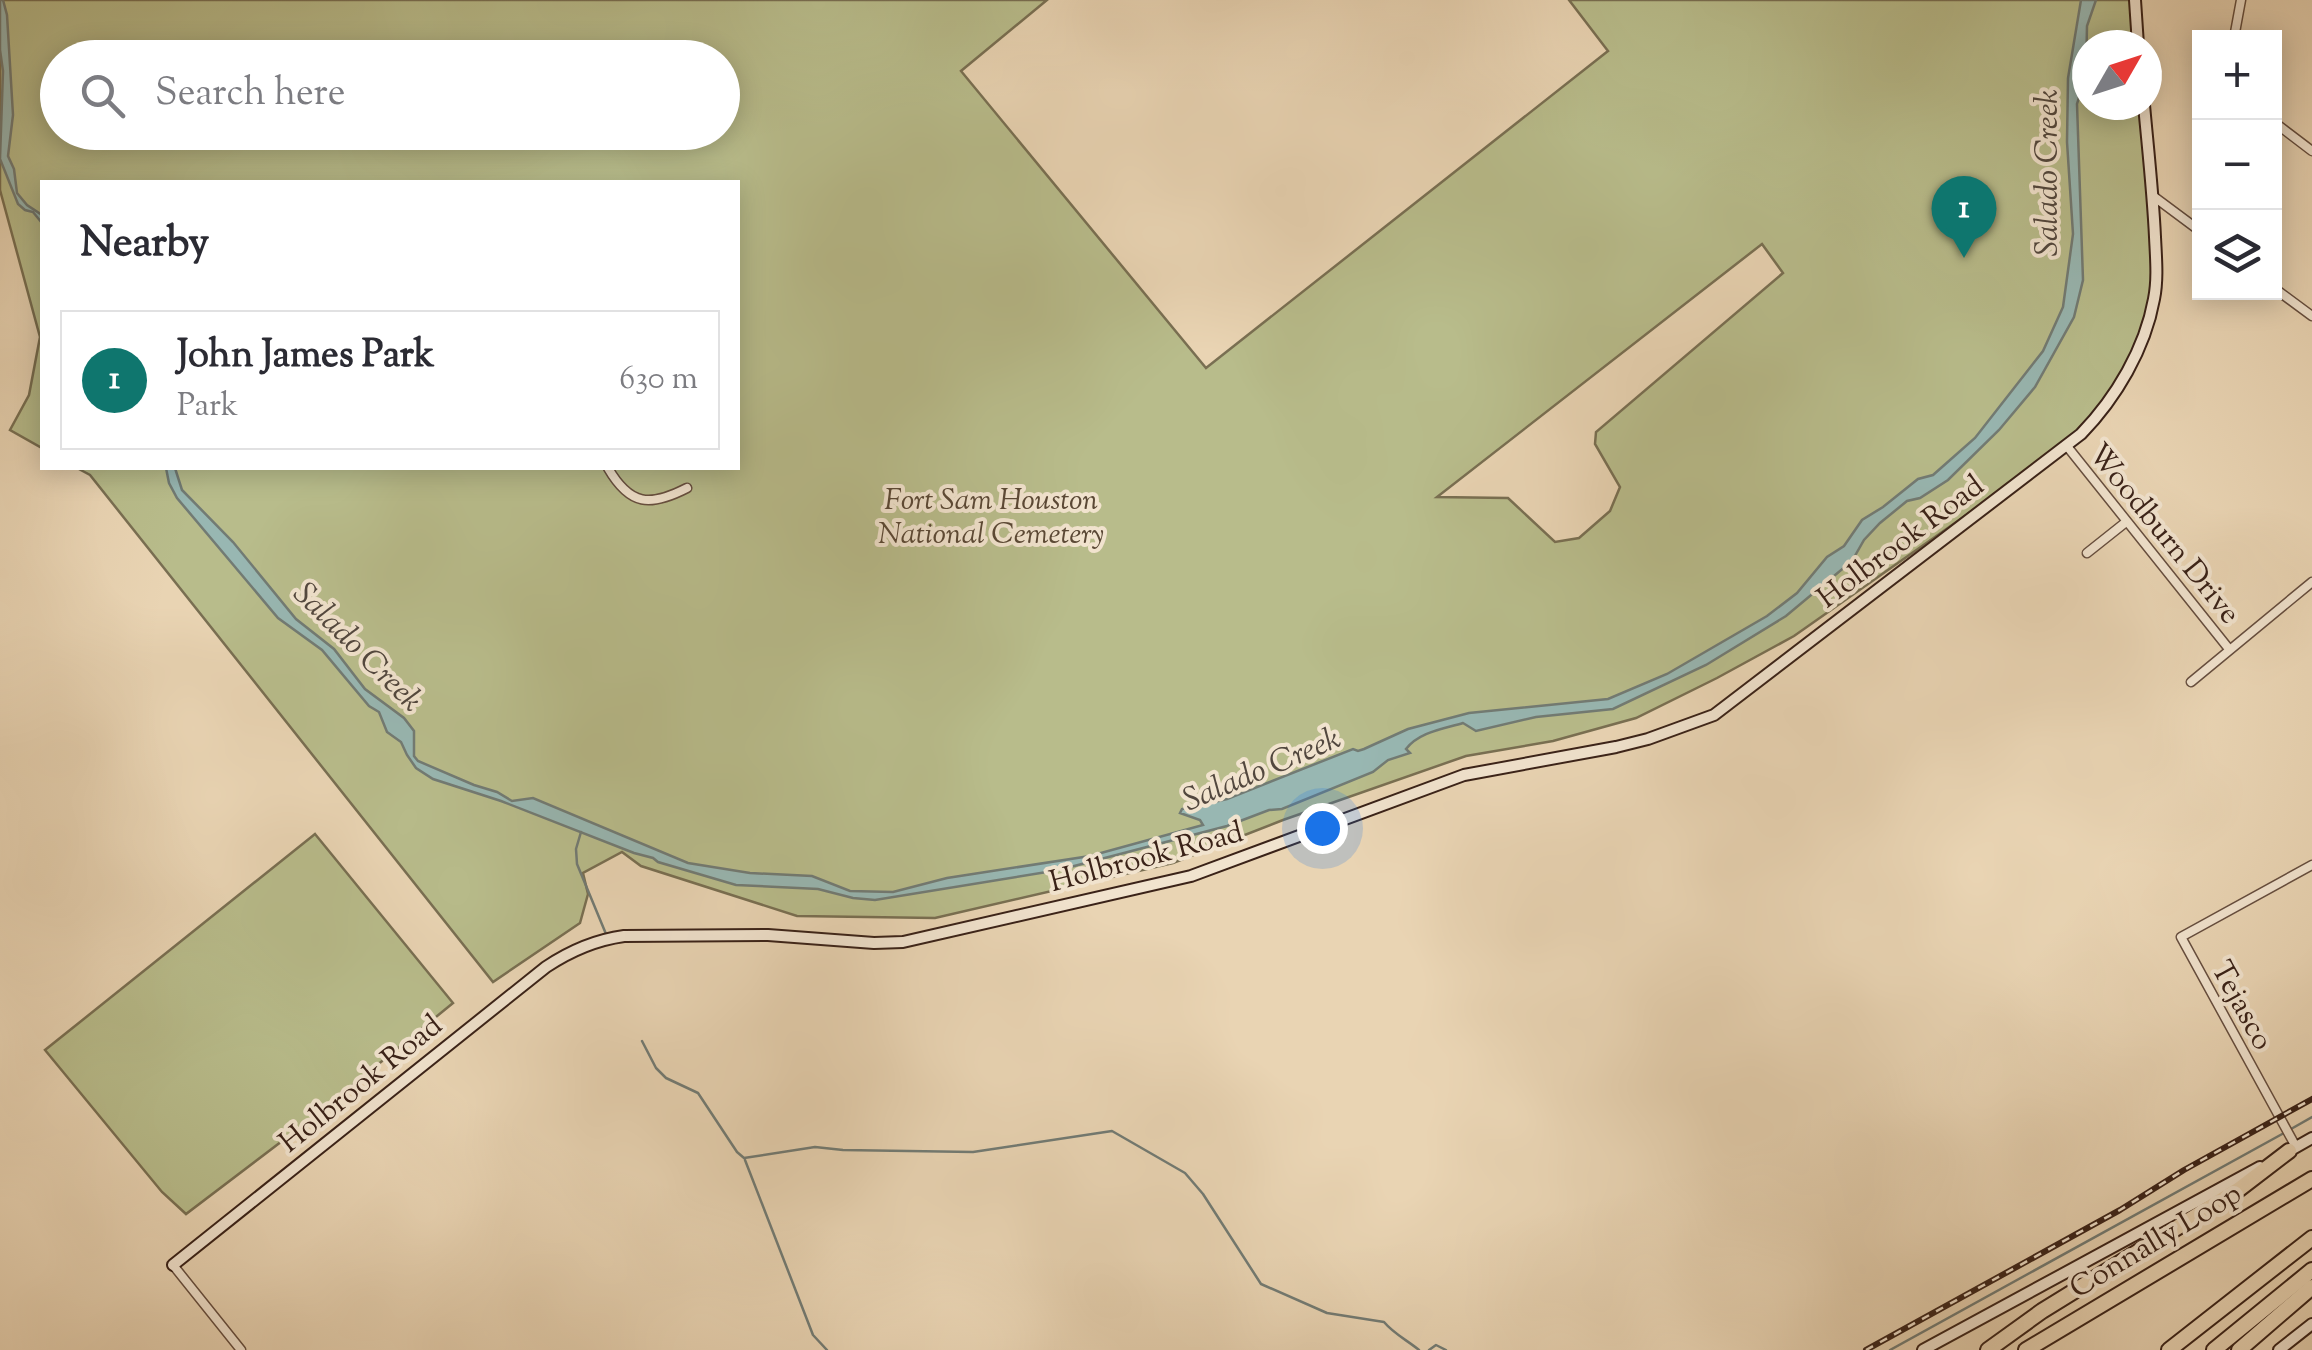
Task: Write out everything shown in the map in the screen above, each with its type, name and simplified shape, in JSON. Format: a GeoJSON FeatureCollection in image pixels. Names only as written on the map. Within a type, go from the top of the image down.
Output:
{"type":"FeatureCollection","features":[{"type":"Feature","properties":{"kind":"highway"},"geometry":{"type":"LineString","coordinates":[[1988,1350],[2042,1311],[2238,1190],[2290,1140]]}},
{"type":"Feature","properties":{"kind":"highway","name":"Connally Loop"},"geometry":{"type":"LineString","coordinates":[[2026,1350],[2312,1179]]}},
{"type":"Feature","properties":{"kind":"highway"},"geometry":{"type":"LineString","coordinates":[[2169,1350],[2312,1238]]}},
{"type":"Feature","properties":{"kind":"highway"},"geometry":{"type":"LineString","coordinates":[[2214,1350],[2312,1270]]}},
{"type":"Feature","properties":{"kind":"highway"},"geometry":{"type":"LineString","coordinates":[[2240,1350],[2312,1287]]}},
{"type":"Feature","properties":{"kind":"street"},"geometry":{"type":"LineString","coordinates":[[2135,0],[2137,30]]}},
{"type":"Feature","properties":{"kind":"street"},"geometry":{"type":"LineString","coordinates":[[2236,30],[2242,0]]}},
{"type":"Feature","properties":{"kind":"street","name":"Holbrook Road"},"geometry":{"type":"LineString","coordinates":[[173,1264],[564,954],[605,939],[768,935],[903,942],[1191,876],[1464,776],[1616,747],[1714,715],[2081,434],[2102,410],[2130,366],[2154,303],[2154,196],[2146,120]]}},
{"type":"Feature","properties":{"kind":"street"},"geometry":{"type":"LineString","coordinates":[[2282,128],[2312,151]]}},
{"type":"Feature","properties":{"kind":"street"},"geometry":{"type":"LineString","coordinates":[[2154,196],[2192,225]]}},
{"type":"Feature","properties":{"kind":"street"},"geometry":{"type":"LineString","coordinates":[[2282,294],[2312,316]]}},
{"type":"Feature","properties":{"kind":"street","name":"Woodburn Drive"},"geometry":{"type":"LineString","coordinates":[[2066,445],[2229,649]]}},
{"type":"Feature","properties":{"kind":"street"},"geometry":{"type":"LineString","coordinates":[[609,470],[621,489],[643,501],[666,499],[687,488]]}},
{"type":"Feature","properties":{"kind":"street"},"geometry":{"type":"LineString","coordinates":[[2088,553],[2126,522]]}},
{"type":"Feature","properties":{"kind":"street"},"geometry":{"type":"LineString","coordinates":[[2191,682],[2312,582]]}},
{"type":"Feature","properties":{"kind":"street","name":"Tejasco"},"geometry":{"type":"LineString","coordinates":[[2290,1140],[2181,937],[2312,865]]}},
{"type":"Feature","properties":{"kind":"street"},"geometry":{"type":"LineString","coordinates":[[1923,1350],[2290,1140],[2312,1138]]}},
{"type":"Feature","properties":{"kind":"street"},"geometry":{"type":"LineString","coordinates":[[173,1264],[241,1350]]}},
{"type":"Feature","properties":{"kind":"street"},"geometry":{"type":"LineString","coordinates":[[2279,1350],[2312,1324]]}},
{"type":"Feature","properties":{"kind":"green space","name":"Fort Sam Houston National Cemetery"},"geometry":{"type":"Polygon","coordinates":[[[0,0],[1047,0],[961,71],[1206,368],[1608,51],[1569,0],[2131,0],[2136,30],[2072,30],[2072,120],[2145,120],[2155,289],[2135,354],[2108,401],[2066,445],[1794,636],[1636,718],[1553,741],[1466,756],[1173,863],[935,918],[797,916],[641,866],[622,852],[583,873],[588,894],[580,923],[493,982],[90,475],[81,470],[740,470],[740,180],[40,180],[40,337],[0,190],[0,0]],[[1762,244],[1437,497],[1508,498],[1555,542],[1579,538],[1610,511],[1620,487],[1595,444],[1596,432],[1783,273],[1762,244]]]}},
{"type":"Feature","properties":{"kind":"green space"},"geometry":{"type":"Polygon","coordinates":[[[40,337],[40,447],[10,430],[29,395],[40,337]]]}},
{"type":"Feature","properties":{"kind":"green space"},"geometry":{"type":"Polygon","coordinates":[[[315,834],[453,1003],[315,1116],[186,1214],[162,1192],[45,1050],[315,834]]]}},
{"type":"Feature","properties":{"kind":"water"},"geometry":{"type":"Polygon","coordinates":[[[3,0],[13,115],[8,156],[17,193],[40,214],[40,221],[18,204],[0,159],[3,0]]]}},
{"type":"Feature","properties":{"kind":"water"},"geometry":{"type":"Polygon","coordinates":[[[2081,0],[2096,0],[2087,30],[2076,30],[2081,0]]]}},
{"type":"Feature","properties":{"kind":"water"},"geometry":{"type":"Polygon","coordinates":[[[2072,54],[2072,120],[2078,120],[2083,280],[2074,317],[2035,387],[1999,430],[1948,480],[1920,498],[1907,501],[1880,523],[1852,561],[1786,616],[1706,665],[1613,709],[1536,717],[1476,731],[1463,723],[1440,729],[1418,739],[1406,749],[1410,753],[1388,760],[1373,772],[1282,809],[1059,870],[875,900],[818,889],[736,885],[658,862],[433,779],[416,768],[401,742],[387,732],[379,712],[369,706],[322,650],[278,618],[177,498],[166,470],[176,470],[182,490],[233,542],[296,619],[334,649],[365,689],[404,718],[414,731],[414,756],[418,761],[512,801],[533,798],[688,863],[750,873],[812,876],[850,891],[893,892],[947,878],[1090,856],[1203,825],[1200,820],[1180,813],[1182,809],[1227,799],[1408,729],[1469,713],[1608,699],[1667,674],[1767,616],[1797,593],[1827,557],[1844,546],[1862,520],[1918,479],[1933,475],[1975,438],[2043,351],[2063,307],[2073,234],[2067,142],[2072,54]]]}},
{"type":"Feature","properties":{"kind":"waterway"},"geometry":{"type":"LineString","coordinates":[[581,832],[577,864],[606,934]]}},
{"type":"Feature","properties":{"kind":"waterway"},"geometry":{"type":"LineString","coordinates":[[642,1041],[666,1078],[698,1093],[744,1158],[815,1147],[973,1152],[1112,1131],[1185,1173],[1261,1284],[1327,1313],[1384,1322],[1419,1350]]}},
{"type":"Feature","properties":{"kind":"waterway"},"geometry":{"type":"LineString","coordinates":[[2291,1129],[2312,1117]]}},
{"type":"Feature","properties":{"kind":"waterway"},"geometry":{"type":"LineString","coordinates":[[1890,1350],[2284,1133]]}},
{"type":"Feature","properties":{"kind":"waterway"},"geometry":{"type":"LineString","coordinates":[[745,1160],[813,1335],[827,1350]]}},
{"type":"Feature","properties":{"kind":"waterway"},"geometry":{"type":"LineString","coordinates":[[1429,1350],[1436,1345],[1446,1350]]}},
{"type":"Feature","properties":{"kind":"railway"},"geometry":{"type":"LineString","coordinates":[[1866,1350],[2312,1099]]}},
{"type":"Feature","properties":{"kind":"place","name":"John James Park"},"geometry":{"type":"Point","coordinates":[1964,258]}},
{"type":"Feature","properties":{"kind":"water label","name":"Salado Creek"},"geometry":{"type":"Point","coordinates":[2046,173]}},
{"type":"Feature","properties":{"kind":"water label","name":"Salado Creek"},"geometry":{"type":"Point","coordinates":[359,646]}},
{"type":"Feature","properties":{"kind":"water label","name":"Salado Creek"},"geometry":{"type":"Point","coordinates":[1261,768]}}]}
